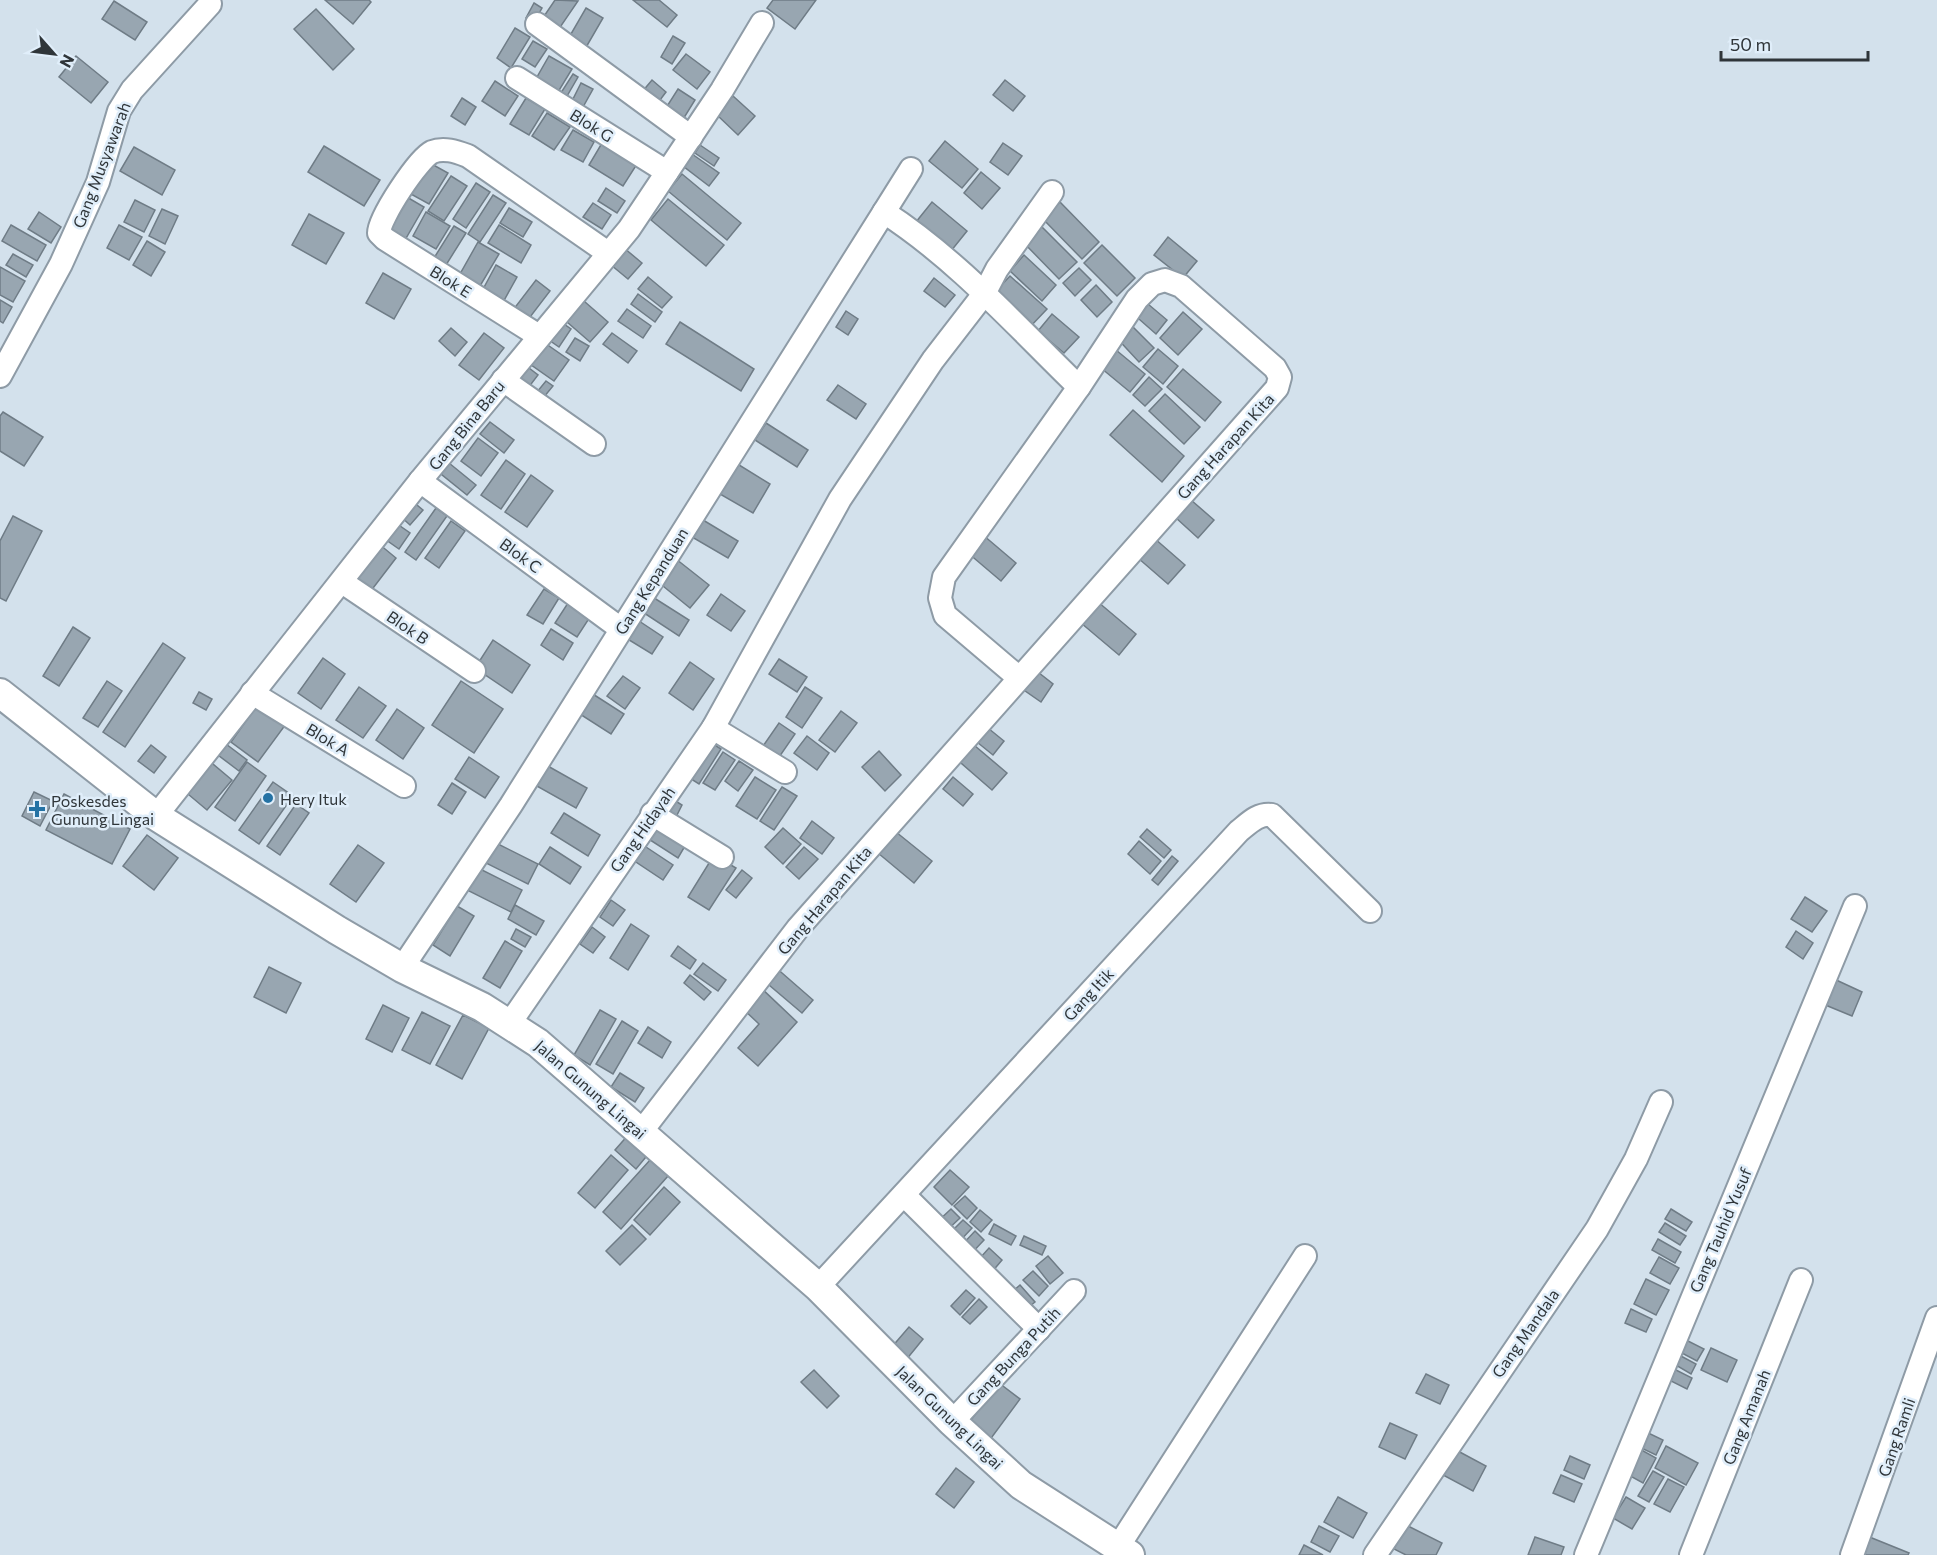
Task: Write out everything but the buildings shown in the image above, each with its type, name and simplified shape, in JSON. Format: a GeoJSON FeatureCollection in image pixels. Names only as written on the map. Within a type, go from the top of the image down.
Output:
{"type":"FeatureCollection","features":[{"type":"Feature","properties":{"kind":"street","name":"Gang Musyawarah"},"geometry":{"type":"LineString","coordinates":[[0,376],[61,264],[80,223],[98,182],[119,111],[132,90],[210,4]]}},
{"type":"Feature","properties":{"kind":"street","name":"Gang Bina Baru"},"geometry":{"type":"LineString","coordinates":[[156,816],[420,481],[629,229],[722,90],[762,23]]}},
{"type":"Feature","properties":{"kind":"street"},"geometry":{"type":"LineString","coordinates":[[537,24],[691,137]]}},
{"type":"Feature","properties":{"kind":"street","name":"Blok G"},"geometry":{"type":"LineString","coordinates":[[517,78],[667,172]]}},
{"type":"Feature","properties":{"kind":"street","name":"Blok E"},"geometry":{"type":"LineString","coordinates":[[539,336],[385,239],[380,233],[384,216],[421,162],[431,153],[457,152],[468,156],[608,254]]}},
{"type":"Feature","properties":{"kind":"street","name":"Gang Kepanduan"},"geometry":{"type":"LineString","coordinates":[[402,968],[511,805],[910,169]]}},
{"type":"Feature","properties":{"kind":"street","name":"Gang Hidayah"},"geometry":{"type":"LineString","coordinates":[[510,1023],[713,728],[840,499],[933,360],[984,294],[997,269],[1052,192]]}},
{"type":"Feature","properties":{"kind":"street"},"geometry":{"type":"LineString","coordinates":[[884,212],[904,225],[984,294],[1079,387]]}},
{"type":"Feature","properties":{"kind":"street","name":"Gang Harapan Kita"},"geometry":{"type":"LineString","coordinates":[[642,1132],[798,928],[1018,677],[1277,388],[1281,377],[1268,361],[1181,286],[1165,280],[1152,284],[1137,299],[1079,387],[944,577],[940,598],[945,615],[1018,677]]}},
{"type":"Feature","properties":{"kind":"street"},"geometry":{"type":"LineString","coordinates":[[503,380],[594,444]]}},
{"type":"Feature","properties":{"kind":"street","name":"Blok C"},"geometry":{"type":"LineString","coordinates":[[420,481],[621,629]]}},
{"type":"Feature","properties":{"kind":"street","name":"Blok B"},"geometry":{"type":"LineString","coordinates":[[342,582],[474,671]]}},
{"type":"Feature","properties":{"kind":"street","name":"Jalan Gunung Lingai"},"geometry":{"type":"LineString","coordinates":[[0,693],[156,816],[337,930],[402,968],[510,1023],[538,1043],[819,1287],[952,1422],[1021,1485],[1124,1551]]}},
{"type":"Feature","properties":{"kind":"street","name":"Blok A"},"geometry":{"type":"LineString","coordinates":[[252,693],[404,786]]}},
{"type":"Feature","properties":{"kind":"street"},"geometry":{"type":"LineString","coordinates":[[713,728],[785,772]]}},
{"type":"Feature","properties":{"kind":"street"},"geometry":{"type":"LineString","coordinates":[[652,814],[722,857]]}},
{"type":"Feature","properties":{"kind":"street","name":"Gang Itik"},"geometry":{"type":"LineString","coordinates":[[819,1287],[1160,915],[1239,831],[1255,819],[1264,814],[1272,815],[1370,912]]}},
{"type":"Feature","properties":{"kind":"street","name":"Gang Tauhid Yusuf"},"geometry":{"type":"LineString","coordinates":[[1586,1555],[1855,906]]}},
{"type":"Feature","properties":{"kind":"street","name":"Gang Mandala"},"geometry":{"type":"LineString","coordinates":[[1375,1555],[1597,1229],[1636,1159],[1661,1102]]}},
{"type":"Feature","properties":{"kind":"street"},"geometry":{"type":"LineString","coordinates":[[904,1195],[1039,1329]]}},
{"type":"Feature","properties":{"kind":"street"},"geometry":{"type":"LineString","coordinates":[[1124,1551],[1305,1256]]}},
{"type":"Feature","properties":{"kind":"street","name":"Gang Amanah"},"geometry":{"type":"LineString","coordinates":[[1691,1555],[1801,1280]]}},
{"type":"Feature","properties":{"kind":"street","name":"Gang Bunga Putih"},"geometry":{"type":"LineString","coordinates":[[952,1422],[1074,1291]]}},
{"type":"Feature","properties":{"kind":"street","name":"Gang Ramli"},"geometry":{"type":"LineString","coordinates":[[1852,1555],[1937,1318]]}},
{"type":"Feature","properties":{"kind":"place","name":"Hery Ituk"},"geometry":{"type":"Point","coordinates":[268,798]}},
{"type":"Feature","properties":{"kind":"place","name":"Poskesdes Gunung Lingai"},"geometry":{"type":"Point","coordinates":[37,809]}}]}
